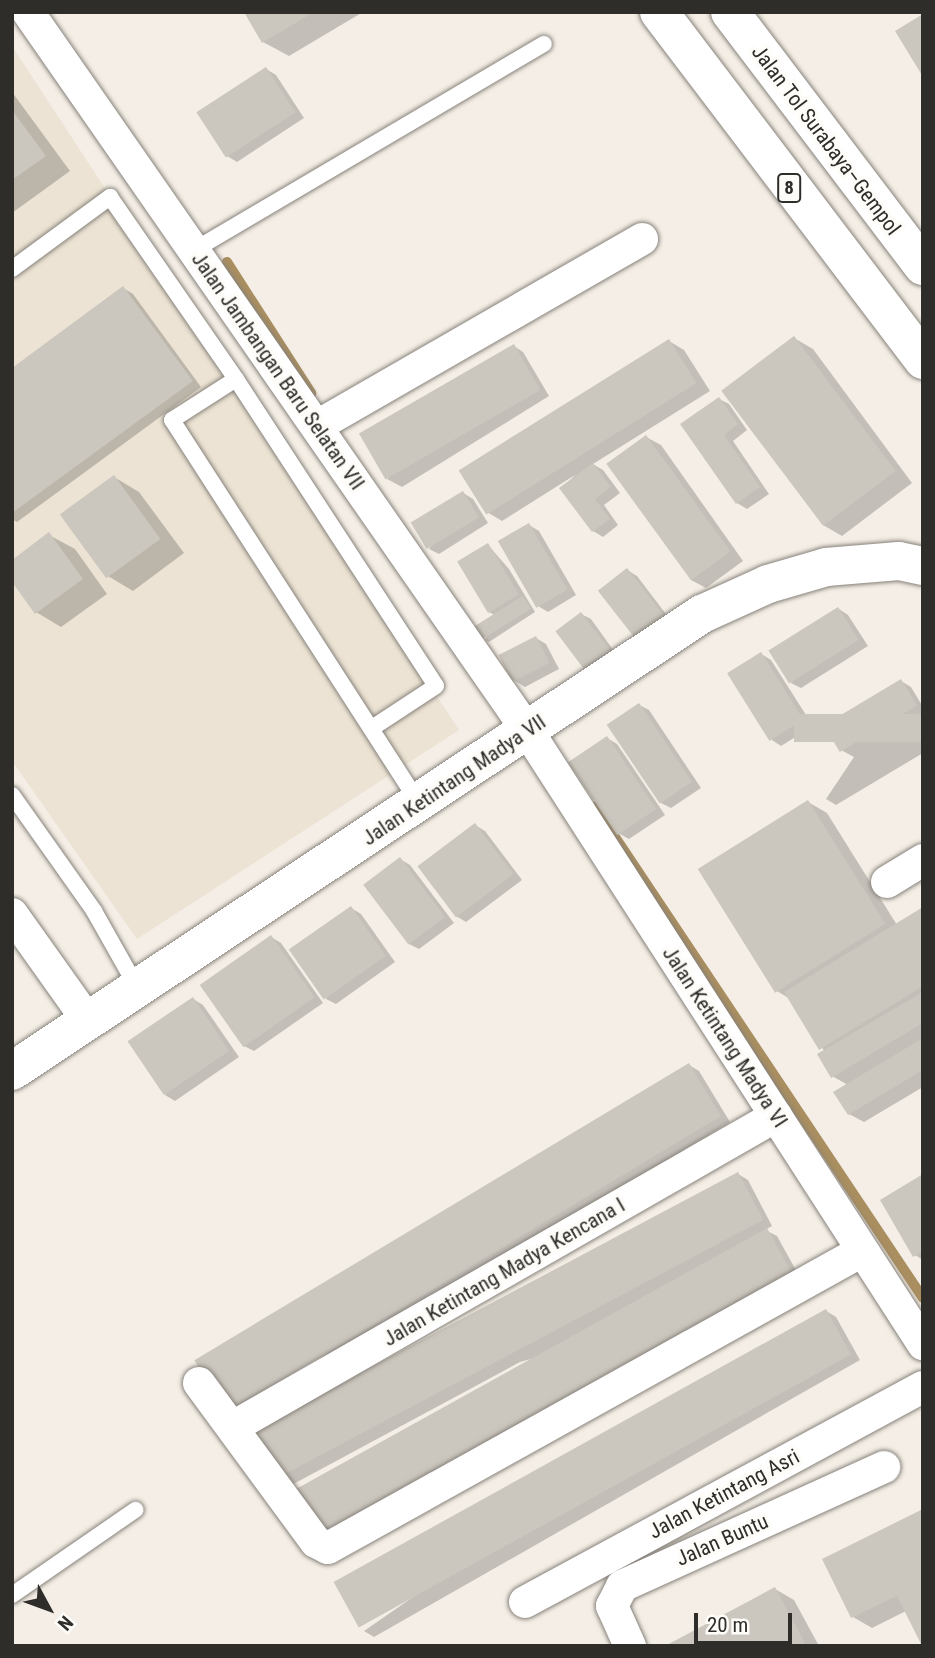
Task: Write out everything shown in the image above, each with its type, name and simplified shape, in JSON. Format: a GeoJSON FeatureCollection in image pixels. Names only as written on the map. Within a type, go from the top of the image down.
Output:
{"type":"FeatureCollection","features":[{"type":"Feature","properties":{"kind":"main road","name":"8"},"geometry":{"type":"LineString","coordinates":[[659,12],[923,360]]}},
{"type":"Feature","properties":{"kind":"main road","name":"Jalan Tol Surabaya–Gempol"},"geometry":{"type":"LineString","coordinates":[[730,12],[923,266]]}},
{"type":"Feature","properties":{"kind":"main road","name":"Jalan Ketintang Madya VII"},"geometry":{"type":"LineString","coordinates":[[12,1071],[420,805],[702,614],[768,584],[826,567],[900,561],[923,566]]}},
{"type":"Feature","properties":{"kind":"street","name":"Jalan Jambangan Baru Selatan VII"},"geometry":{"type":"LineString","coordinates":[[28,12],[194,250],[330,419],[541,721]]}},
{"type":"Feature","properties":{"kind":"street"},"geometry":{"type":"LineString","coordinates":[[330,419],[642,239]]}},
{"type":"Feature","properties":{"kind":"street","name":"Jalan Ketintang Madya VI"},"geometry":{"type":"LineString","coordinates":[[541,721],[776,1116],[923,1344]]}},
{"type":"Feature","properties":{"kind":"street"},"geometry":{"type":"LineString","coordinates":[[887,882],[923,860]]}},
{"type":"Feature","properties":{"kind":"street"},"geometry":{"type":"LineString","coordinates":[[12,915],[88,1021]]}},
{"type":"Feature","properties":{"kind":"street","name":"Jalan Ketintang Madya Kencana I"},"geometry":{"type":"LineString","coordinates":[[233,1427],[776,1116]]}},
{"type":"Feature","properties":{"kind":"street"},"geometry":{"type":"LineString","coordinates":[[199,1383],[316,1542],[328,1548],[862,1251]]}},
{"type":"Feature","properties":{"kind":"street","name":"Jalan Ketintang Asri"},"geometry":{"type":"LineString","coordinates":[[524,1602],[923,1387]]}},
{"type":"Feature","properties":{"kind":"street","name":"Jalan Buntu"},"geometry":{"type":"LineString","coordinates":[[630,1646],[612,1606],[622,1586],[884,1467]]}},
{"type":"Feature","properties":{"kind":"lane"},"geometry":{"type":"LineString","coordinates":[[194,250],[544,44]]}},
{"type":"Feature","properties":{"kind":"lane"},"geometry":{"type":"LineString","coordinates":[[12,270],[110,197],[236,379],[436,686],[373,728]]}},
{"type":"Feature","properties":{"kind":"lane"},"geometry":{"type":"LineString","coordinates":[[236,379],[172,419],[420,805]]}},
{"type":"Feature","properties":{"kind":"lane"},"geometry":{"type":"LineString","coordinates":[[12,795],[94,911],[138,989]]}},
{"type":"Feature","properties":{"kind":"lane"},"geometry":{"type":"LineString","coordinates":[[12,1595],[135,1510]]}},
{"type":"Feature","properties":{"kind":"shaded area"},"geometry":{"type":"Polygon","coordinates":[[[12,46],[459,730],[137,939],[12,761],[12,46]]]}},
{"type":"Feature","properties":{"kind":"building"},"geometry":{"type":"Polygon","coordinates":[[[244,12],[314,12],[262,43],[244,12]]]}},
{"type":"Feature","properties":{"kind":"building"},"geometry":{"type":"Polygon","coordinates":[[[923,14],[923,77],[895,31],[923,14]]]}},
{"type":"Feature","properties":{"kind":"building"},"geometry":{"type":"Polygon","coordinates":[[[266,67],[295,112],[226,157],[196,112],[266,67]]]}},
{"type":"Feature","properties":{"kind":"building"},"geometry":{"type":"Polygon","coordinates":[[[12,110],[46,156],[12,180],[12,110]]]}},
{"type":"Feature","properties":{"kind":"building"},"geometry":{"type":"Polygon","coordinates":[[[123,286],[193,381],[12,513],[12,368],[123,286]]]}},
{"type":"Feature","properties":{"kind":"building"},"geometry":{"type":"Polygon","coordinates":[[[794,336],[896,471],[823,526],[721,391],[794,336]]]}},
{"type":"Feature","properties":{"kind":"building"},"geometry":{"type":"Polygon","coordinates":[[[669,339],[697,383],[486,515],[459,470],[669,339]]]}},
{"type":"Feature","properties":{"kind":"building"},"geometry":{"type":"Polygon","coordinates":[[[514,344],[540,390],[385,479],[359,434],[514,344]]]}},
{"type":"Feature","properties":{"kind":"building"},"geometry":{"type":"Polygon","coordinates":[[[719,397],[738,424],[724,435],[760,487],[736,504],[680,424],[719,397]]]}},
{"type":"Feature","properties":{"kind":"building"},"geometry":{"type":"Polygon","coordinates":[[[646,435],[731,551],[691,580],[606,464],[646,435]]]}},
{"type":"Feature","properties":{"kind":"building"},"geometry":{"type":"Polygon","coordinates":[[[593,463],[611,487],[595,499],[610,519],[592,532],[559,488],[593,463]]]}},
{"type":"Feature","properties":{"kind":"building"},"geometry":{"type":"Polygon","coordinates":[[[114,475],[160,539],[106,578],[60,514],[114,475]]]}},
{"type":"Feature","properties":{"kind":"building"},"geometry":{"type":"Polygon","coordinates":[[[463,491],[479,518],[427,549],[411,522],[463,491]]]}},
{"type":"Feature","properties":{"kind":"building"},"geometry":{"type":"Polygon","coordinates":[[[529,523],[568,590],[536,608],[498,541],[529,523]]]}},
{"type":"Feature","properties":{"kind":"building"},"geometry":{"type":"Polygon","coordinates":[[[49,532],[83,579],[35,614],[12,582],[12,560],[49,532]]]}},
{"type":"Feature","properties":{"kind":"building"},"geometry":{"type":"Polygon","coordinates":[[[488,543],[519,594],[488,613],[457,562],[488,543]]]}},
{"type":"Feature","properties":{"kind":"building"},"geometry":{"type":"Polygon","coordinates":[[[627,568],[668,620],[638,643],[598,591],[627,568]]]}},
{"type":"Feature","properties":{"kind":"building"},"geometry":{"type":"Polygon","coordinates":[[[523,596],[531,609],[481,640],[473,627],[523,596]]]}},
{"type":"Feature","properties":{"kind":"building"},"geometry":{"type":"Polygon","coordinates":[[[838,607],[859,640],[789,684],[768,650],[838,607]]]}},
{"type":"Feature","properties":{"kind":"building"},"geometry":{"type":"Polygon","coordinates":[[[581,612],[616,658],[590,678],[555,631],[581,612]]]}},
{"type":"Feature","properties":{"kind":"building"},"geometry":{"type":"Polygon","coordinates":[[[536,636],[550,663],[512,682],[499,655],[536,636]]]}},
{"type":"Feature","properties":{"kind":"building"},"geometry":{"type":"Polygon","coordinates":[[[761,652],[803,720],[769,741],[727,673],[761,652]]]}},
{"type":"Feature","properties":{"kind":"building"},"geometry":{"type":"Polygon","coordinates":[[[901,679],[917,706],[840,752],[824,725],[901,679]]]}},
{"type":"Feature","properties":{"kind":"building"},"geometry":{"type":"Polygon","coordinates":[[[639,703],[692,782],[660,804],[607,725],[639,703]]]}},
{"type":"Feature","properties":{"kind":"building"},"geometry":{"type":"Polygon","coordinates":[[[794,714],[923,714],[923,742],[794,742],[794,714]]]}},
{"type":"Feature","properties":{"kind":"building"},"geometry":{"type":"Polygon","coordinates":[[[607,736],[656,809],[617,835],[568,762],[607,736]]]}},
{"type":"Feature","properties":{"kind":"building"},"geometry":{"type":"Polygon","coordinates":[[[808,800],[885,924],[775,993],[698,869],[808,800]]]}},
{"type":"Feature","properties":{"kind":"building"},"geometry":{"type":"Polygon","coordinates":[[[475,823],[514,874],[456,917],[417,866],[475,823]]]}},
{"type":"Feature","properties":{"kind":"building"},"geometry":{"type":"Polygon","coordinates":[[[400,857],[445,917],[408,945],[363,885],[400,857]]]}},
{"type":"Feature","properties":{"kind":"building"},"geometry":{"type":"Polygon","coordinates":[[[351,906],[386,956],[324,1000],[289,950],[351,906]]]}},
{"type":"Feature","properties":{"kind":"building"},"geometry":{"type":"Polygon","coordinates":[[[923,907],[923,986],[819,1050],[784,992],[923,907]]]}},
{"type":"Feature","properties":{"kind":"building"},"geometry":{"type":"Polygon","coordinates":[[[271,935],[315,997],[243,1047],[200,985],[271,935]]]}},
{"type":"Feature","properties":{"kind":"building"},"geometry":{"type":"Polygon","coordinates":[[[923,992],[923,1023],[831,1078],[817,1054],[923,992]]]}},
{"type":"Feature","properties":{"kind":"building"},"geometry":{"type":"Polygon","coordinates":[[[193,997],[229,1051],[164,1095],[128,1041],[193,997]]]}},
{"type":"Feature","properties":{"kind":"building"},"geometry":{"type":"Polygon","coordinates":[[[923,1038],[923,1070],[848,1115],[833,1092],[923,1038]]]}},
{"type":"Feature","properties":{"kind":"building"},"geometry":{"type":"Polygon","coordinates":[[[689,1063],[721,1116],[226,1413],[194,1360],[689,1063]]]}},
{"type":"Feature","properties":{"kind":"building"},"geometry":{"type":"Polygon","coordinates":[[[738,1172],[763,1220],[274,1480],[249,1432],[738,1172]]]}},
{"type":"Feature","properties":{"kind":"building"},"geometry":{"type":"Polygon","coordinates":[[[923,1174],[923,1251],[913,1257],[880,1200],[923,1174]]]}},
{"type":"Feature","properties":{"kind":"building"},"geometry":{"type":"Polygon","coordinates":[[[767,1228],[794,1277],[321,1539],[294,1490],[767,1228]]]}},
{"type":"Feature","properties":{"kind":"building"},"geometry":{"type":"Polygon","coordinates":[[[826,1309],[851,1354],[359,1627],[334,1582],[826,1309]]]}},
{"type":"Feature","properties":{"kind":"building"},"geometry":{"type":"Polygon","coordinates":[[[923,1509],[922,1646],[897,1596],[851,1618],[822,1559],[923,1509]]]}},
{"type":"Feature","properties":{"kind":"building"},"geometry":{"type":"Polygon","coordinates":[[[775,1587],[805,1643],[800,1646],[665,1646],[775,1587]]]}},
{"type":"Feature","properties":{"kind":"waterway"},"geometry":{"type":"LineString","coordinates":[[227,262],[311,393]]}},
{"type":"Feature","properties":{"kind":"waterway"},"geometry":{"type":"LineString","coordinates":[[595,807],[923,1298]]}}]}
